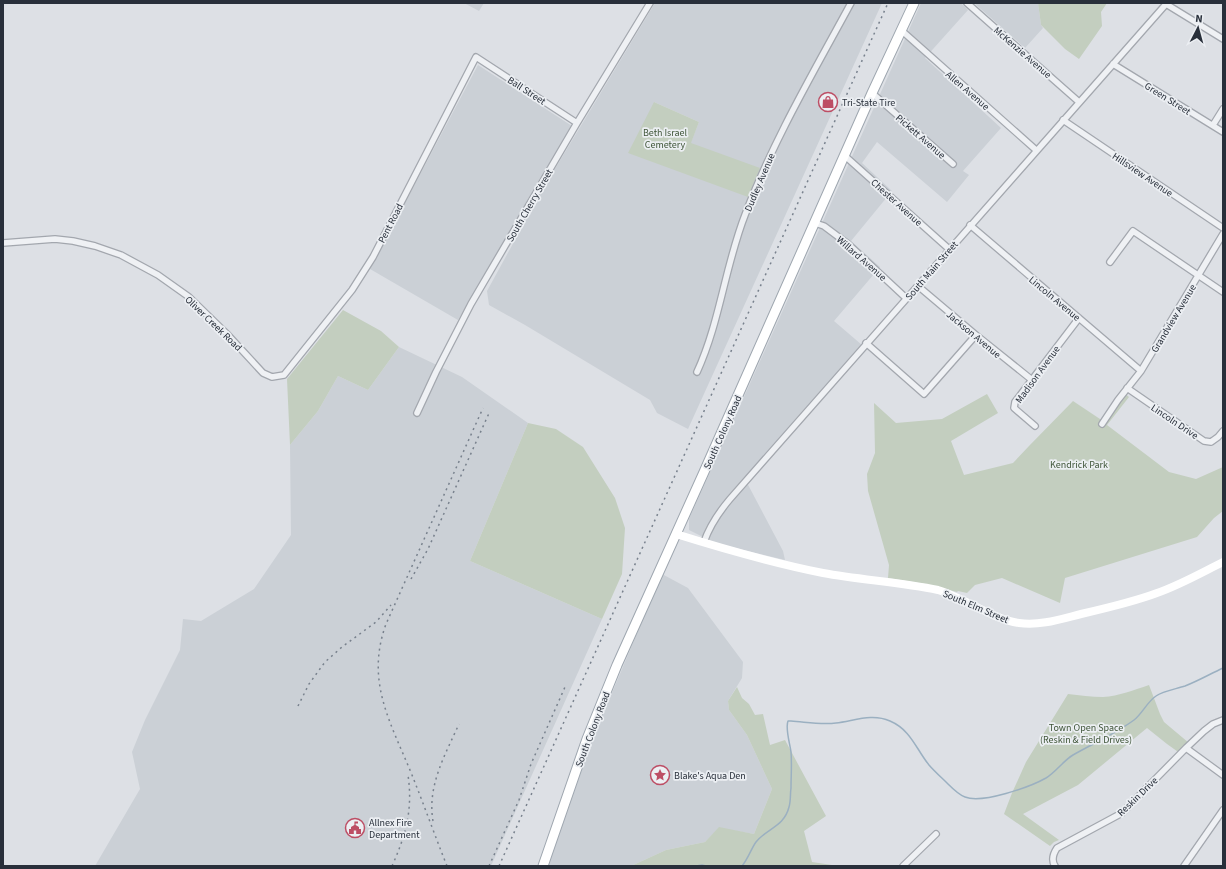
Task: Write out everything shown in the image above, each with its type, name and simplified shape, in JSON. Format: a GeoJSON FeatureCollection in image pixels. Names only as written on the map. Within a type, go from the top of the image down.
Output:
{"type":"FeatureCollection","features":[{"type":"Feature","properties":{"kind":"main road","name":"South Colony Road"},"geometry":{"type":"LineString","coordinates":[[543,866],[578,763],[619,661],[900,30],[914,3]]}},
{"type":"Feature","properties":{"kind":"main road","name":"South Elm Street"},"geometry":{"type":"LineString","coordinates":[[676,534],[799,568],[854,578],[938,590],[1002,618],[1018,623],[1029,624],[1051,622],[1142,599],[1172,587],[1223,562]]}},
{"type":"Feature","properties":{"kind":"street","name":"South Cherry Street"},"geometry":{"type":"LineString","coordinates":[[417,413],[471,304],[577,123],[650,3]]}},
{"type":"Feature","properties":{"kind":"street","name":"Dudley Avenue"},"geometry":{"type":"LineString","coordinates":[[697,372],[709,344],[737,240],[744,217],[758,182],[788,119],[851,3]]}},
{"type":"Feature","properties":{"kind":"street","name":"McKenzie Avenue"},"geometry":{"type":"LineString","coordinates":[[967,3],[1079,102]]}},
{"type":"Feature","properties":{"kind":"street","name":"South Main Street"},"geometry":{"type":"LineString","coordinates":[[704,542],[718,514],[730,498],[1166,3]]}},
{"type":"Feature","properties":{"kind":"street"},"geometry":{"type":"LineString","coordinates":[[1166,3],[1223,39]]}},
{"type":"Feature","properties":{"kind":"street","name":"Allen Avenue"},"geometry":{"type":"LineString","coordinates":[[900,30],[1036,150]]}},
{"type":"Feature","properties":{"kind":"street","name":"Ball Street"},"geometry":{"type":"LineString","coordinates":[[476,57],[577,123]]}},
{"type":"Feature","properties":{"kind":"street","name":"Pent Road"},"geometry":{"type":"LineString","coordinates":[[284,375],[352,290],[373,257],[476,57]]}},
{"type":"Feature","properties":{"kind":"street","name":"Green Street"},"geometry":{"type":"LineString","coordinates":[[1113,64],[1223,132]]}},
{"type":"Feature","properties":{"kind":"street","name":"Pickett Avenue"},"geometry":{"type":"LineString","coordinates":[[872,93],[953,164]]}},
{"type":"Feature","properties":{"kind":"street"},"geometry":{"type":"LineString","coordinates":[[1212,126],[1223,109]]}},
{"type":"Feature","properties":{"kind":"street","name":"Hillsview Avenue"},"geometry":{"type":"LineString","coordinates":[[1063,120],[1223,228]]}},
{"type":"Feature","properties":{"kind":"street","name":"Chester Avenue"},"geometry":{"type":"LineString","coordinates":[[844,156],[949,249]]}},
{"type":"Feature","properties":{"kind":"street","name":"Willard Avenue"},"geometry":{"type":"LineString","coordinates":[[815,223],[824,226],[848,244],[906,298]]}},
{"type":"Feature","properties":{"kind":"street","name":"Lincoln Avenue"},"geometry":{"type":"LineString","coordinates":[[970,225],[1141,371]]}},
{"type":"Feature","properties":{"kind":"street"},"geometry":{"type":"LineString","coordinates":[[1110,262],[1133,231],[1223,292]]}},
{"type":"Feature","properties":{"kind":"street","name":"Grandview Avenue"},"geometry":{"type":"LineString","coordinates":[[1102,424],[1118,400],[1141,371],[1223,234]]}},
{"type":"Feature","properties":{"kind":"street","name":"Oliver Creek Road"},"geometry":{"type":"LineString","coordinates":[[3,243],[55,239],[95,246],[121,256],[158,275],[189,297],[227,334],[263,373],[272,377],[284,375]]}},
{"type":"Feature","properties":{"kind":"street","name":"Jackson Avenue"},"geometry":{"type":"LineString","coordinates":[[918,286],[1032,380]]}},
{"type":"Feature","properties":{"kind":"street","name":"Madison Avenue"},"geometry":{"type":"LineString","coordinates":[[1035,426],[1014,408],[1015,402],[1079,318]]}},
{"type":"Feature","properties":{"kind":"street"},"geometry":{"type":"LineString","coordinates":[[866,343],[924,394],[976,335]]}},
{"type":"Feature","properties":{"kind":"street","name":"Lincoln Drive"},"geometry":{"type":"LineString","coordinates":[[1127,388],[1204,441],[1211,442],[1223,431]]}},
{"type":"Feature","properties":{"kind":"street","name":"Reskin Drive"},"geometry":{"type":"LineString","coordinates":[[1054,866],[1052,860],[1053,854],[1057,848],[1122,813],[1204,730],[1223,720]]}},
{"type":"Feature","properties":{"kind":"street"},"geometry":{"type":"LineString","coordinates":[[1186,748],[1223,775]]}},
{"type":"Feature","properties":{"kind":"street"},"geometry":{"type":"LineString","coordinates":[[1184,866],[1223,810]]}},
{"type":"Feature","properties":{"kind":"street"},"geometry":{"type":"LineString","coordinates":[[903,866],[936,834]]}},
{"type":"Feature","properties":{"kind":"shaded area"},"geometry":{"type":"Polygon","coordinates":[[[464,3],[484,3],[479,11],[464,3]]]}},
{"type":"Feature","properties":{"kind":"shaded area"},"geometry":{"type":"Polygon","coordinates":[[[655,3],[882,3],[688,429],[657,413],[650,400],[489,305],[487,291],[544,187],[655,3]],[[654,102],[691,142],[699,122],[654,102]]]}},
{"type":"Feature","properties":{"kind":"shaded area"},"geometry":{"type":"Polygon","coordinates":[[[921,3],[961,3],[968,10],[925,58],[1001,128],[963,171],[969,175],[947,202],[877,142],[862,163],[892,191],[851,241],[880,267],[834,321],[862,345],[745,479],[783,551],[785,560],[715,543],[689,530],[689,519],[921,3]]]}},
{"type":"Feature","properties":{"kind":"shaded area"},"geometry":{"type":"Polygon","coordinates":[[[974,3],[1038,3],[1041,25],[1043,28],[1025,48],[974,3]]]}},
{"type":"Feature","properties":{"kind":"shaded area"},"geometry":{"type":"Polygon","coordinates":[[[478,65],[572,126],[458,320],[370,269],[478,65]]]}},
{"type":"Feature","properties":{"kind":"shaded area"},"geometry":{"type":"Polygon","coordinates":[[[399,347],[462,377],[528,423],[470,561],[602,619],[491,866],[95,866],[140,789],[132,752],[145,720],[180,650],[183,619],[201,621],[254,589],[291,535],[290,445],[318,411],[338,376],[368,390],[399,347]]]}},
{"type":"Feature","properties":{"kind":"shaded area"},"geometry":{"type":"Polygon","coordinates":[[[662,574],[688,588],[743,662],[742,678],[728,701],[729,710],[747,735],[772,789],[754,834],[719,828],[705,842],[666,850],[631,866],[548,866],[593,738],[662,574]]]}},
{"type":"Feature","properties":{"kind":"green space"},"geometry":{"type":"Polygon","coordinates":[[[1038,3],[1107,3],[1101,12],[1102,26],[1079,59],[1065,49],[1041,25],[1038,3]]]}},
{"type":"Feature","properties":{"kind":"green space","name":"Beth Israel Cemetery"},"geometry":{"type":"Polygon","coordinates":[[[654,102],[699,122],[691,143],[760,168],[748,197],[628,153],[654,102]]]}},
{"type":"Feature","properties":{"kind":"green space"},"geometry":{"type":"Polygon","coordinates":[[[343,310],[381,331],[399,347],[368,390],[338,376],[318,411],[290,445],[287,379],[343,310]]]}},
{"type":"Feature","properties":{"kind":"green space","name":"Kendrick Park"},"geometry":{"type":"Polygon","coordinates":[[[1121,390],[1129,397],[1107,425],[1169,472],[1196,479],[1223,467],[1223,511],[1214,518],[1197,537],[1065,578],[1060,603],[1002,578],[975,585],[967,593],[888,578],[889,565],[868,491],[867,474],[875,453],[874,403],[896,423],[942,419],[987,394],[998,413],[951,441],[964,475],[1013,463],[1073,401],[1103,421],[1121,390]]]}},
{"type":"Feature","properties":{"kind":"green space"},"geometry":{"type":"Polygon","coordinates":[[[528,423],[556,429],[583,447],[615,498],[625,528],[622,574],[602,619],[470,561],[528,423]]]}},
{"type":"Feature","properties":{"kind":"green space","name":"Town Open Space (Reskin & Field Drives)"},"geometry":{"type":"Polygon","coordinates":[[[1149,685],[1164,722],[1189,743],[1181,754],[1147,728],[1078,785],[1023,814],[1059,840],[1050,846],[1004,814],[1026,762],[1068,694],[1103,697],[1149,685]]]}},
{"type":"Feature","properties":{"kind":"green space"},"geometry":{"type":"Polygon","coordinates":[[[737,687],[742,698],[749,704],[755,715],[763,714],[770,745],[785,740],[826,816],[804,831],[812,862],[832,865],[631,866],[666,850],[705,842],[719,827],[754,834],[772,789],[747,735],[729,710],[728,701],[737,687]]]}},
{"type":"Feature","properties":{"kind":"waterway"},"geometry":{"type":"LineString","coordinates":[[742,866],[760,837],[779,823],[787,814],[791,788],[791,752],[787,732],[788,721],[819,724],[830,724],[863,718],[876,718],[890,721],[903,729],[929,765],[956,792],[973,799],[983,798],[1006,794],[1046,778],[1073,755],[1134,720],[1140,715],[1150,701],[1159,694],[1190,684],[1223,668]]}},
{"type":"Feature","properties":{"kind":"waterway"},"geometry":{"type":"LineString","coordinates":[[696,866],[706,866]]}},
{"type":"Feature","properties":{"kind":"railway"},"geometry":{"type":"LineString","coordinates":[[499,866],[888,3]]}},
{"type":"Feature","properties":{"kind":"railway"},"geometry":{"type":"LineString","coordinates":[[447,866],[389,720],[379,684],[378,665],[380,645],[386,624],[483,408]]}},
{"type":"Feature","properties":{"kind":"railway"},"geometry":{"type":"LineString","coordinates":[[411,579],[428,549],[490,411]]}},
{"type":"Feature","properties":{"kind":"railway"},"geometry":{"type":"LineString","coordinates":[[298,706],[309,684],[325,662],[342,647],[376,622],[391,605]]}},
{"type":"Feature","properties":{"kind":"railway"},"geometry":{"type":"LineString","coordinates":[[489,866],[519,800],[531,764],[565,687]]}},
{"type":"Feature","properties":{"kind":"railway"},"geometry":{"type":"LineString","coordinates":[[433,821],[433,795],[438,771],[459,724]]}},
{"type":"Feature","properties":{"kind":"railway"},"geometry":{"type":"LineString","coordinates":[[392,866],[405,833],[409,811],[410,799],[408,775]]}},
{"type":"Feature","properties":{"kind":"place","name":"Tri-State Tire"},"geometry":{"type":"Point","coordinates":[828,102]}},
{"type":"Feature","properties":{"kind":"place","name":"Blake's Aqua Den"},"geometry":{"type":"Point","coordinates":[660,775]}},
{"type":"Feature","properties":{"kind":"place","name":"Allnex Fire Department"},"geometry":{"type":"Point","coordinates":[355,828]}}]}
